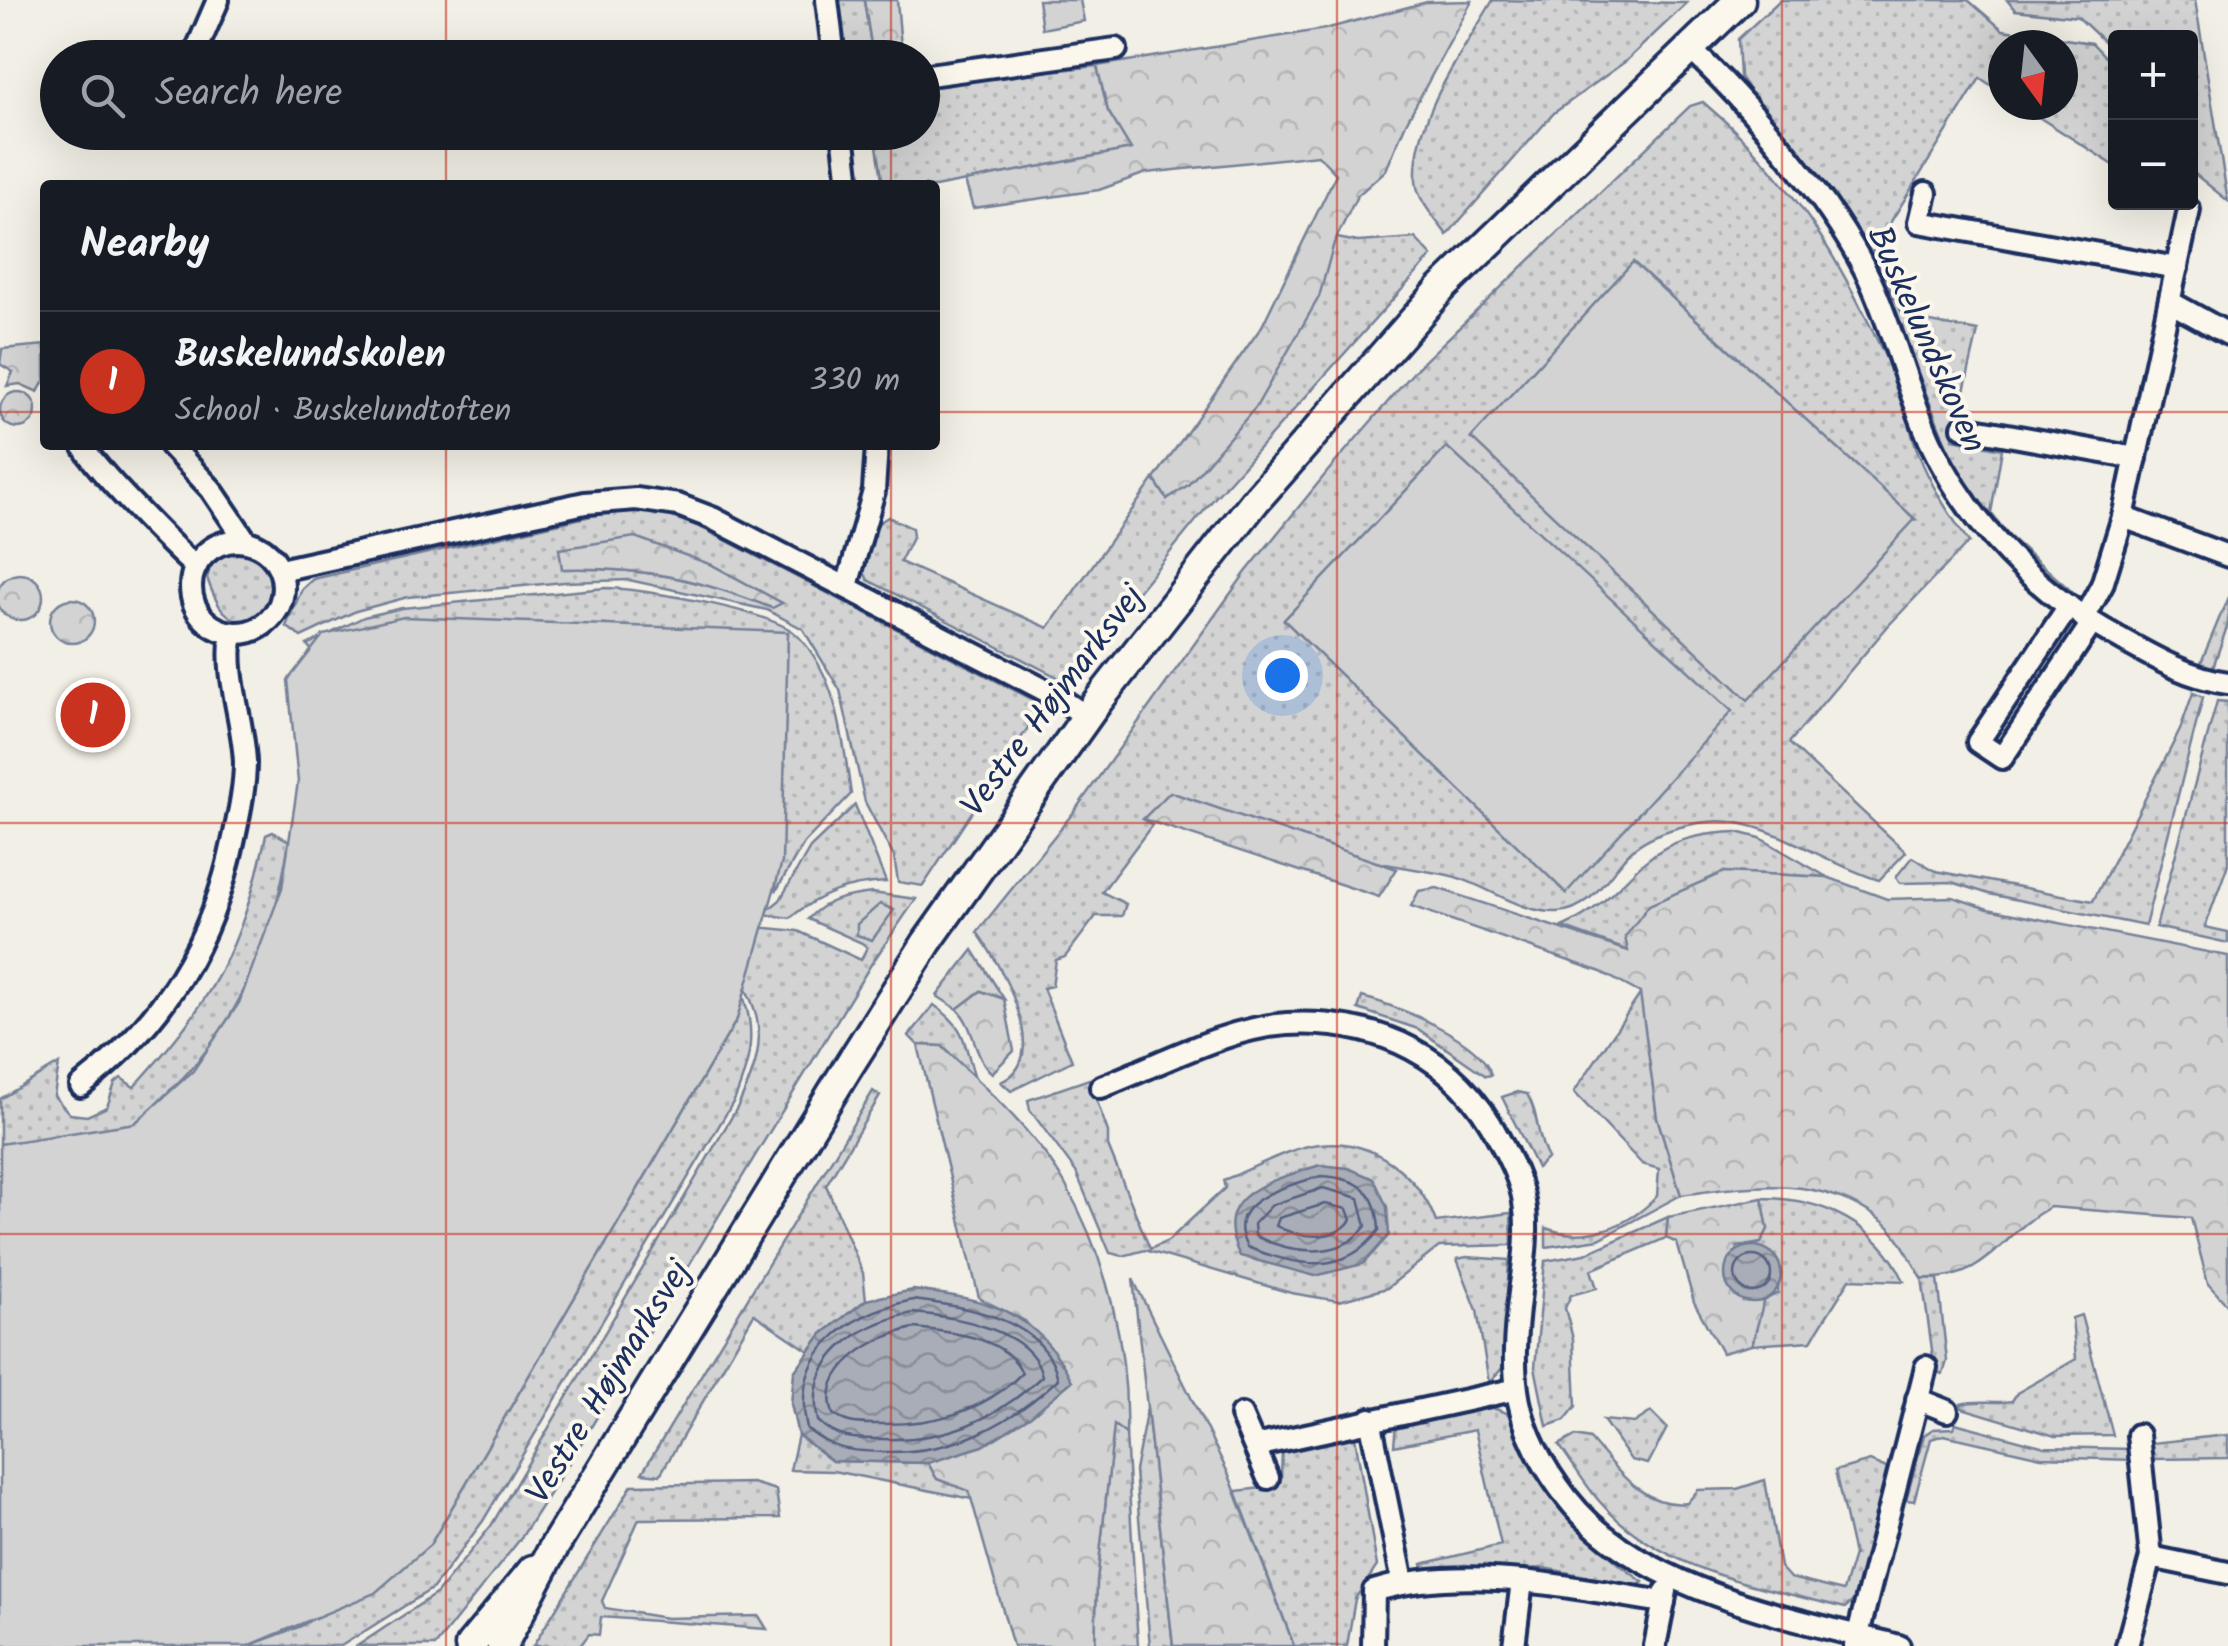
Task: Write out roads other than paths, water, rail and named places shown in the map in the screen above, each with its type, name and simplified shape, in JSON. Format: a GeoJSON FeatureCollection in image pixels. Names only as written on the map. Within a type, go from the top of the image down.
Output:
{"type":"FeatureCollection","features":[{"type":"Feature","properties":{"kind":"street"},"geometry":{"type":"LineString","coordinates":[[201,40],[218,0]]}},
{"type":"Feature","properties":{"kind":"street"},"geometry":{"type":"LineString","coordinates":[[827,0],[832,40]]}},
{"type":"Feature","properties":{"kind":"street","name":"Vestre Højmarksvej"},"geometry":{"type":"LineString","coordinates":[[502,1646],[554,1547],[926,942],[1087,718],[1255,501],[1442,290],[1740,0]]}},
{"type":"Feature","properties":{"kind":"street","name":"Buskelundskoven"},"geometry":{"type":"LineString","coordinates":[[1688,47],[1821,198],[1869,278],[1931,443],[1968,507],[2007,555],[2082,616],[2158,660],[2228,684]]}},
{"type":"Feature","properties":{"kind":"street"},"geometry":{"type":"LineString","coordinates":[[940,73],[1116,49]]}},
{"type":"Feature","properties":{"kind":"street"},"geometry":{"type":"LineString","coordinates":[[845,150],[848,180]]}},
{"type":"Feature","properties":{"kind":"street","name":"Buskelundskoven"},"geometry":{"type":"LineString","coordinates":[[1926,193],[1919,222],[2177,268]]}},
{"type":"Feature","properties":{"kind":"street"},"geometry":{"type":"LineString","coordinates":[[2082,616],[1978,742],[2002,758],[2102,585],[2123,517],[2189,210]]}},
{"type":"Feature","properties":{"kind":"street"},"geometry":{"type":"LineString","coordinates":[[2170,302],[2228,334]]}},
{"type":"Feature","properties":{"kind":"street","name":"Buskelundskoven"},"geometry":{"type":"LineString","coordinates":[[1963,427],[2136,458]]}},
{"type":"Feature","properties":{"kind":"street"},"geometry":{"type":"LineString","coordinates":[[84,450],[166,543],[196,567]]}},
{"type":"Feature","properties":{"kind":"street"},"geometry":{"type":"LineString","coordinates":[[175,450],[212,489],[246,542]]}},
{"type":"Feature","properties":{"kind":"street"},"geometry":{"type":"LineString","coordinates":[[846,586],[874,490],[877,450]]}},
{"type":"Feature","properties":{"kind":"street"},"geometry":{"type":"LineString","coordinates":[[280,570],[585,504],[636,500],[678,505],[712,518],[846,586],[1058,697],[1087,718]]}},
{"type":"Feature","properties":{"kind":"street"},"geometry":{"type":"LineString","coordinates":[[2123,517],[2228,556]]}},
{"type":"Feature","properties":{"kind":"street"},"geometry":{"type":"LineString","coordinates":[[246,542],[260,546],[280,570],[284,585],[274,615],[248,632],[232,633],[216,628],[193,601],[196,567],[217,546],[246,542]]}},
{"type":"Feature","properties":{"kind":"street"},"geometry":{"type":"LineString","coordinates":[[81,1086],[146,1030],[189,970],[215,911],[230,859],[245,764],[228,661],[232,633]]}},
{"type":"Feature","properties":{"kind":"street"},"geometry":{"type":"LineString","coordinates":[[1101,1087],[1228,1039],[1285,1024],[1343,1026],[1401,1043],[1442,1064],[1484,1111],[1524,1201],[1525,1253],[1514,1337],[1514,1390],[1538,1454],[1568,1500],[1600,1532],[1668,1579],[1856,1640],[1900,1646]]}},
{"type":"Feature","properties":{"kind":"street"},"geometry":{"type":"LineString","coordinates":[[1856,1640],[1926,1367]]}},
{"type":"Feature","properties":{"kind":"street"},"geometry":{"type":"LineString","coordinates":[[1255,1446],[1514,1390]]}},
{"type":"Feature","properties":{"kind":"street"},"geometry":{"type":"LineString","coordinates":[[1917,1400],[1946,1411]]}},
{"type":"Feature","properties":{"kind":"street"},"geometry":{"type":"LineString","coordinates":[[1242,1414],[1268,1478]]}},
{"type":"Feature","properties":{"kind":"street"},"geometry":{"type":"LineString","coordinates":[[1370,1419],[1403,1582]]}},
{"type":"Feature","properties":{"kind":"street"},"geometry":{"type":"LineString","coordinates":[[2127,1646],[2151,1557],[2138,1435]]}},
{"type":"Feature","properties":{"kind":"street","name":"Vestre Højmarksvej"},"geometry":{"type":"LineString","coordinates":[[470,1646],[554,1547]]}},
{"type":"Feature","properties":{"kind":"street"},"geometry":{"type":"LineString","coordinates":[[2151,1557],[2228,1572]]}},
{"type":"Feature","properties":{"kind":"street"},"geometry":{"type":"LineString","coordinates":[[1655,1646],[1668,1579]]}},
{"type":"Feature","properties":{"kind":"street"},"geometry":{"type":"LineString","coordinates":[[1373,1646],[1374,1591],[1403,1582],[1522,1581],[1664,1602]]}},
{"type":"Feature","properties":{"kind":"street"},"geometry":{"type":"LineString","coordinates":[[1514,1646],[1522,1581]]}},
{"type":"Feature","properties":{"kind":"water"},"geometry":{"type":"Polygon","coordinates":[[[1320,1165],[1348,1168],[1374,1179],[1387,1207],[1389,1235],[1363,1264],[1315,1276],[1240,1256],[1232,1235],[1232,1217],[1239,1203],[1266,1184],[1320,1165]]]}},
{"type":"Feature","properties":{"kind":"water"},"geometry":{"type":"Polygon","coordinates":[[[1753,1246],[1773,1254],[1781,1274],[1773,1294],[1753,1302],[1733,1294],[1725,1274],[1733,1254],[1753,1246]]]}},
{"type":"Feature","properties":{"kind":"water"},"geometry":{"type":"Polygon","coordinates":[[[913,1290],[964,1298],[1007,1312],[1042,1338],[1072,1381],[1031,1416],[983,1446],[928,1463],[832,1461],[798,1435],[791,1404],[794,1372],[822,1334],[866,1300],[913,1290]]]}},
{"type":"Feature","properties":{"kind":"place","name":"Buskelundskolen"},"geometry":{"type":"Point","coordinates":[93,715]}}]}
